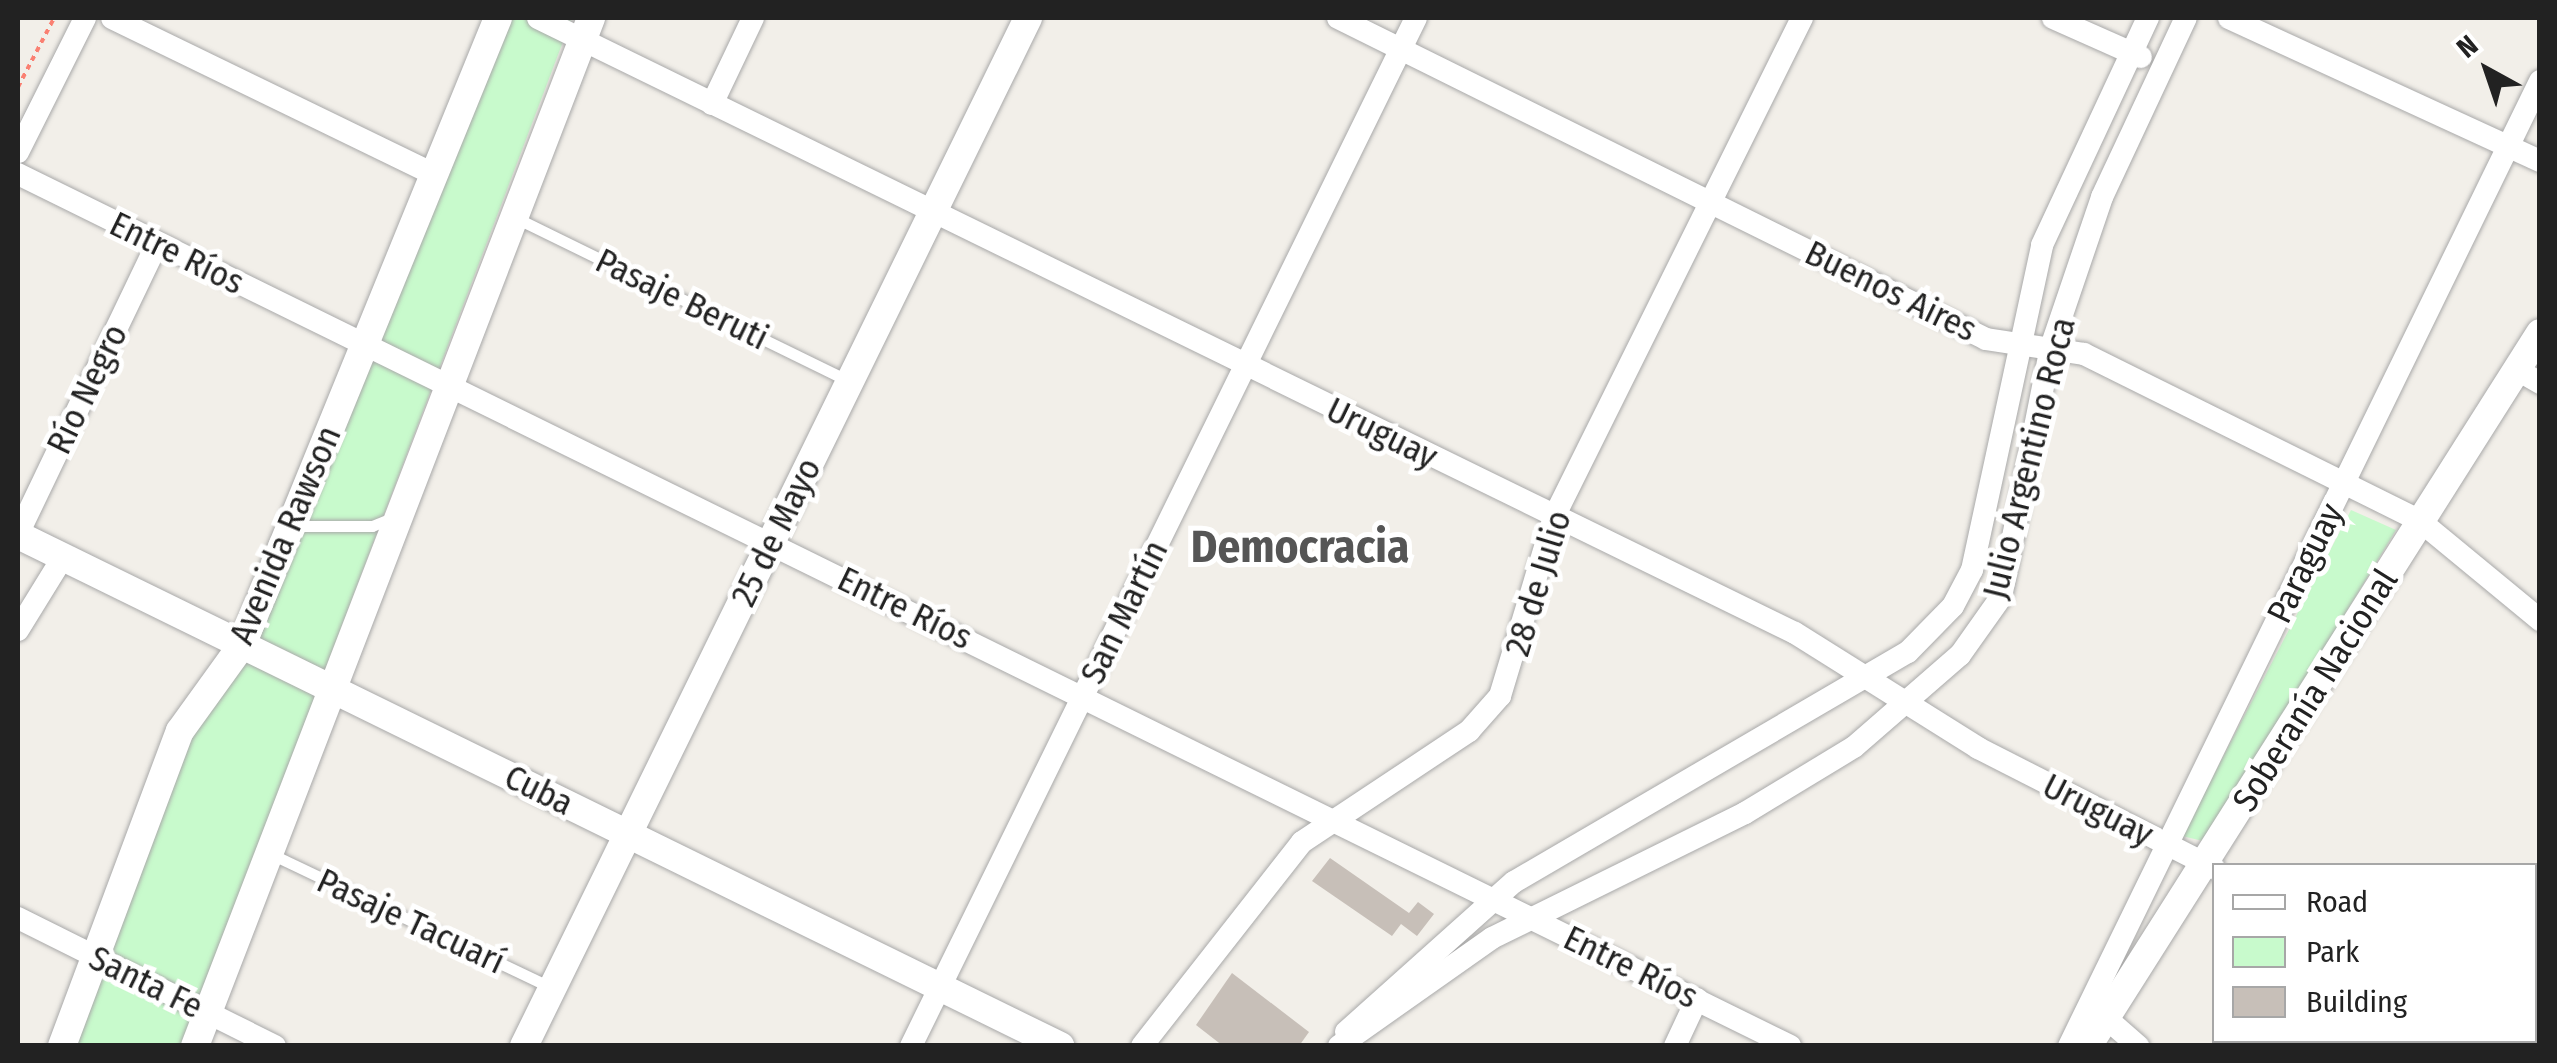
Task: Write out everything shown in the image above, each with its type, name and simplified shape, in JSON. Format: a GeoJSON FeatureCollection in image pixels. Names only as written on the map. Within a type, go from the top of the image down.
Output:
{"type":"FeatureCollection","features":[{"type":"Feature","properties":{"kind":"street"},"geometry":{"type":"LineString","coordinates":[[18,152],[85,18]]}},
{"type":"Feature","properties":{"kind":"street"},"geometry":{"type":"LineString","coordinates":[[112,18],[436,175]]}},
{"type":"Feature","properties":{"kind":"street","name":"Avenida Rawson"},"geometry":{"type":"LineString","coordinates":[[62,1046],[180,731],[242,645],[498,18]]}},
{"type":"Feature","properties":{"kind":"street","name":"Uruguay"},"geometry":{"type":"LineString","coordinates":[[538,18],[587,29],[712,104],[1795,633],[1910,706],[2210,867]]}},
{"type":"Feature","properties":{"kind":"street"},"geometry":{"type":"LineString","coordinates":[[712,104],[754,18]]}},
{"type":"Feature","properties":{"kind":"street","name":"25 de Mayo"},"geometry":{"type":"LineString","coordinates":[[524,1046],[1028,18]]}},
{"type":"Feature","properties":{"kind":"street","name":"Buenos Aires"},"geometry":{"type":"LineString","coordinates":[[1338,18],[2016,346],[2051,347],[2084,354],[2420,521],[2540,620]]}},
{"type":"Feature","properties":{"kind":"street","name":"San Martín"},"geometry":{"type":"LineString","coordinates":[[911,1046],[1416,18]]}},
{"type":"Feature","properties":{"kind":"street","name":"28 de Julio"},"geometry":{"type":"LineString","coordinates":[[1142,1046],[1263,883],[1331,819],[1488,712],[1508,678],[1554,518],[1802,18]]}},
{"type":"Feature","properties":{"kind":"street"},"geometry":{"type":"LineString","coordinates":[[2053,18],[2162,64]]}},
{"type":"Feature","properties":{"kind":"street","name":"Julio Argentino Roca"},"geometry":{"type":"LineString","coordinates":[[1338,1046],[1366,1006],[1492,898],[1866,678],[1932,631],[1965,588],[2016,346],[2054,210],[2148,18]]}},
{"type":"Feature","properties":{"kind":"street","name":"Julio Argentino Roca"},"geometry":{"type":"LineString","coordinates":[[1338,1046],[1530,917],[1746,814],[1910,706],[2001,597],[2051,347],[2102,196],[2186,18]]}},
{"type":"Feature","properties":{"kind":"street"},"geometry":{"type":"LineString","coordinates":[[2230,18],[2540,162]]}},
{"type":"Feature","properties":{"kind":"street"},"geometry":{"type":"LineString","coordinates":[[196,1046],[446,386],[587,29]]}},
{"type":"Feature","properties":{"kind":"street","name":"Paraguay"},"geometry":{"type":"LineString","coordinates":[[2070,1046],[2540,81]]}},
{"type":"Feature","properties":{"kind":"street","name":"Entre Ríos"},"geometry":{"type":"LineString","coordinates":[[18,174],[1790,1046]]}},
{"type":"Feature","properties":{"kind":"street","name":"Río Negro"},"geometry":{"type":"LineString","coordinates":[[18,534],[157,244]]}},
{"type":"Feature","properties":{"kind":"street","name":"Soberanía Nacional"},"geometry":{"type":"LineString","coordinates":[[2212,863],[2420,521],[2528,376],[2540,332]]}},
{"type":"Feature","properties":{"kind":"street","name":"Cuba"},"geometry":{"type":"LineString","coordinates":[[18,534],[1060,1046]]}},
{"type":"Feature","properties":{"kind":"street"},"geometry":{"type":"LineString","coordinates":[[18,630],[64,558]]}},
{"type":"Feature","properties":{"kind":"street","name":"Soberanía Nacional"},"geometry":{"type":"LineString","coordinates":[[2088,1046],[2210,867]]}},
{"type":"Feature","properties":{"kind":"street","name":"Santa Fe"},"geometry":{"type":"LineString","coordinates":[[18,918],[275,1046]]}},
{"type":"Feature","properties":{"kind":"street"},"geometry":{"type":"LineString","coordinates":[[1675,1046],[1697,999]]}},
{"type":"Feature","properties":{"kind":"street"},"geometry":{"type":"LineString","coordinates":[[2106,1018],[2138,1046]]}},
{"type":"Feature","properties":{"kind":"lane","name":"Pasaje Beruti"},"geometry":{"type":"LineString","coordinates":[[514,217],[850,382]]}},
{"type":"Feature","properties":{"kind":"lane"},"geometry":{"type":"LineString","coordinates":[[290,526],[372,526],[400,514]]}},
{"type":"Feature","properties":{"kind":"lane","name":"Pasaje Tacuarí"},"geometry":{"type":"LineString","coordinates":[[269,853],[552,988]]}},
{"type":"Feature","properties":{"kind":"path"},"geometry":{"type":"LineString","coordinates":[[18,87],[54,18]]}},
{"type":"Feature","properties":{"kind":"green space"},"geometry":{"type":"Polygon","coordinates":[[[507,18],[572,18],[183,1045],[74,1046],[194,727],[507,18]]]}},
{"type":"Feature","properties":{"kind":"green space"},"geometry":{"type":"Polygon","coordinates":[[[2351,510],[2396,530],[2207,842],[2182,836],[2351,510]]]}},
{"type":"Feature","properties":{"kind":"building"},"geometry":{"type":"Polygon","coordinates":[[[1330,858],[1409,913],[1418,902],[1434,914],[1417,936],[1401,924],[1392,936],[1312,881],[1330,858]]]}},
{"type":"Feature","properties":{"kind":"building"},"geometry":{"type":"Polygon","coordinates":[[[1232,973],[1309,1032],[1299,1046],[1223,1046],[1196,1025],[1232,973]]]}},
{"type":"Feature","properties":{"kind":"district","name":"Democracia"},"geometry":{"type":"Point","coordinates":[1300,548]}}]}
